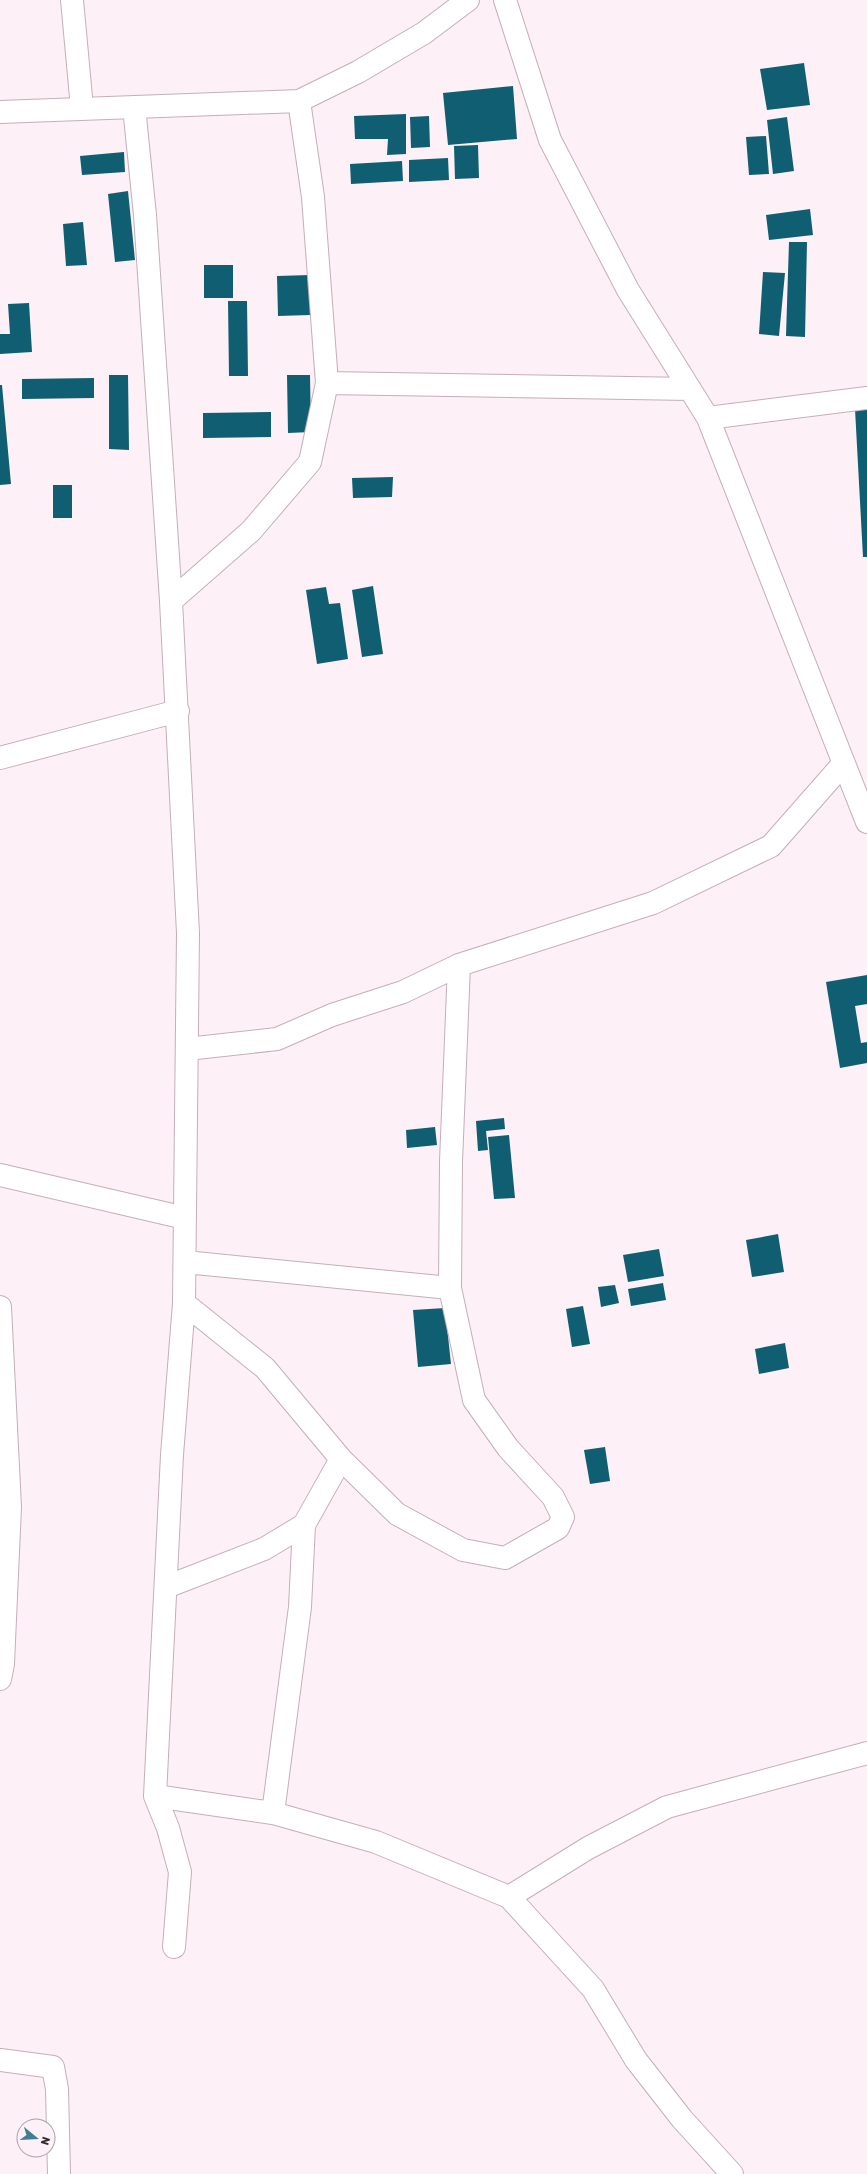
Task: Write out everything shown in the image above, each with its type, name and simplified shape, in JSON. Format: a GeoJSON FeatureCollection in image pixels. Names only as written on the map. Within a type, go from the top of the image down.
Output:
{"type":"FeatureCollection","features":[{"type":"Feature","properties":{"kind":"street"},"geometry":{"type":"LineString","coordinates":[[72,0],[82,108]]}},
{"type":"Feature","properties":{"kind":"street"},"geometry":{"type":"LineString","coordinates":[[0,112],[299,101],[358,72],[424,33],[468,0]]}},
{"type":"Feature","properties":{"kind":"street"},"geometry":{"type":"LineString","coordinates":[[505,0],[550,140],[628,290],[708,418],[867,822]]}},
{"type":"Feature","properties":{"kind":"street"},"geometry":{"type":"LineString","coordinates":[[171,601],[251,531],[310,462],[327,383],[313,197],[299,101]]}},
{"type":"Feature","properties":{"kind":"street"},"geometry":{"type":"LineString","coordinates":[[134,107],[145,215],[171,601],[178,711],[188,933],[184,1303],[172,1455],[156,1796],[168,1828],[180,1872],[174,1947]]}},
{"type":"Feature","properties":{"kind":"street"},"geometry":{"type":"LineString","coordinates":[[327,383],[690,389]]}},
{"type":"Feature","properties":{"kind":"street"},"geometry":{"type":"LineString","coordinates":[[708,418],[867,398]]}},
{"type":"Feature","properties":{"kind":"street"},"geometry":{"type":"LineString","coordinates":[[0,758],[178,711]]}},
{"type":"Feature","properties":{"kind":"street"},"geometry":{"type":"LineString","coordinates":[[186,1049],[277,1039],[332,1015],[403,992],[460,965],[653,903],[771,846],[843,764]]}},
{"type":"Feature","properties":{"kind":"street"},"geometry":{"type":"LineString","coordinates":[[184,1303],[265,1368],[341,1459],[398,1514],[463,1550],[505,1558],[558,1528],[563,1517],[553,1497],[508,1448],[474,1400],[450,1288],[451,1162],[460,965]]}},
{"type":"Feature","properties":{"kind":"street"},"geometry":{"type":"LineString","coordinates":[[0,1175],[185,1218]]}},
{"type":"Feature","properties":{"kind":"street"},"geometry":{"type":"LineString","coordinates":[[185,1262],[450,1288]]}},
{"type":"Feature","properties":{"kind":"street"},"geometry":{"type":"LineString","coordinates":[[0,1307],[3,1399],[10,1507],[3,1664],[0,1679]]}},
{"type":"Feature","properties":{"kind":"street"},"geometry":{"type":"LineString","coordinates":[[273,1813],[300,1606],[304,1525],[341,1459]]}},
{"type":"Feature","properties":{"kind":"street"},"geometry":{"type":"LineString","coordinates":[[166,1587],[264,1549],[304,1525]]}},
{"type":"Feature","properties":{"kind":"street"},"geometry":{"type":"LineString","coordinates":[[509,1897],[588,1848],[666,1807],[867,1753]]}},
{"type":"Feature","properties":{"kind":"street"},"geometry":{"type":"LineString","coordinates":[[156,1796],[273,1813],[376,1842],[509,1897],[593,1989],[636,2060],[682,2119],[732,2174]]}},
{"type":"Feature","properties":{"kind":"street"},"geometry":{"type":"LineString","coordinates":[[0,2060],[53,2067],[57,2089],[59,2174]]}},
{"type":"Feature","properties":{"kind":"building"},"geometry":{"type":"Polygon","coordinates":[[[804,63],[810,105],[767,110],[760,69],[804,63]]]}},
{"type":"Feature","properties":{"kind":"building"},"geometry":{"type":"Polygon","coordinates":[[[513,86],[517,139],[448,145],[443,93],[513,86]]]}},
{"type":"Feature","properties":{"kind":"building"},"geometry":{"type":"Polygon","coordinates":[[[406,114],[406,154],[387,155],[388,139],[355,139],[354,116],[406,114]]]}},
{"type":"Feature","properties":{"kind":"building"},"geometry":{"type":"Polygon","coordinates":[[[429,116],[430,147],[411,148],[410,117],[429,116]]]}},
{"type":"Feature","properties":{"kind":"building"},"geometry":{"type":"Polygon","coordinates":[[[787,117],[794,171],[773,174],[767,120],[787,117]]]}},
{"type":"Feature","properties":{"kind":"building"},"geometry":{"type":"Polygon","coordinates":[[[766,136],[769,174],[749,175],[746,137],[766,136]]]}},
{"type":"Feature","properties":{"kind":"building"},"geometry":{"type":"Polygon","coordinates":[[[478,145],[479,178],[455,179],[454,146],[478,145]]]}},
{"type":"Feature","properties":{"kind":"building"},"geometry":{"type":"Polygon","coordinates":[[[124,152],[125,172],[82,175],[80,156],[124,152]]]}},
{"type":"Feature","properties":{"kind":"building"},"geometry":{"type":"Polygon","coordinates":[[[448,158],[449,180],[409,182],[409,160],[448,158]]]}},
{"type":"Feature","properties":{"kind":"building"},"geometry":{"type":"Polygon","coordinates":[[[402,161],[403,181],[351,184],[350,164],[402,161]]]}},
{"type":"Feature","properties":{"kind":"building"},"geometry":{"type":"Polygon","coordinates":[[[128,191],[135,260],[115,262],[108,194],[128,191]]]}},
{"type":"Feature","properties":{"kind":"building"},"geometry":{"type":"Polygon","coordinates":[[[810,209],[813,235],[769,240],[766,215],[810,209]]]}},
{"type":"Feature","properties":{"kind":"building"},"geometry":{"type":"Polygon","coordinates":[[[83,222],[87,265],[66,266],[63,224],[83,222]]]}},
{"type":"Feature","properties":{"kind":"building"},"geometry":{"type":"Polygon","coordinates":[[[789,242],[807,242],[805,337],[786,336],[789,242]]]}},
{"type":"Feature","properties":{"kind":"building"},"geometry":{"type":"Polygon","coordinates":[[[204,265],[233,265],[233,298],[204,298],[204,265]]]}},
{"type":"Feature","properties":{"kind":"building"},"geometry":{"type":"Polygon","coordinates":[[[763,272],[785,273],[779,336],[759,334],[763,272]]]}},
{"type":"Feature","properties":{"kind":"building"},"geometry":{"type":"Polygon","coordinates":[[[310,275],[310,315],[278,316],[277,276],[310,275]]]}},
{"type":"Feature","properties":{"kind":"building"},"geometry":{"type":"Polygon","coordinates":[[[228,301],[247,301],[248,376],[229,376],[228,301]]]}},
{"type":"Feature","properties":{"kind":"building"},"geometry":{"type":"Polygon","coordinates":[[[29,303],[32,352],[0,354],[0,334],[10,334],[8,304],[29,303]]]}},
{"type":"Feature","properties":{"kind":"building"},"geometry":{"type":"Polygon","coordinates":[[[109,375],[128,375],[129,450],[109,449],[109,375]]]}},
{"type":"Feature","properties":{"kind":"building"},"geometry":{"type":"Polygon","coordinates":[[[287,375],[310,375],[311,432],[288,433],[287,375]]]}},
{"type":"Feature","properties":{"kind":"building"},"geometry":{"type":"Polygon","coordinates":[[[94,378],[94,398],[22,399],[22,379],[94,378]]]}},
{"type":"Feature","properties":{"kind":"building"},"geometry":{"type":"Polygon","coordinates":[[[0,385],[2,385],[11,484],[0,485],[0,385]]]}},
{"type":"Feature","properties":{"kind":"building"},"geometry":{"type":"Polygon","coordinates":[[[867,408],[867,557],[863,557],[855,409],[867,408]]]}},
{"type":"Feature","properties":{"kind":"building"},"geometry":{"type":"Polygon","coordinates":[[[271,412],[271,437],[203,438],[203,413],[271,412]]]}},
{"type":"Feature","properties":{"kind":"building"},"geometry":{"type":"Polygon","coordinates":[[[393,477],[392,497],[353,498],[352,478],[393,477]]]}},
{"type":"Feature","properties":{"kind":"building"},"geometry":{"type":"Polygon","coordinates":[[[53,485],[72,485],[72,518],[53,518],[53,485]]]}},
{"type":"Feature","properties":{"kind":"building"},"geometry":{"type":"Polygon","coordinates":[[[373,586],[383,654],[362,657],[352,590],[373,586]]]}},
{"type":"Feature","properties":{"kind":"building"},"geometry":{"type":"Polygon","coordinates":[[[326,587],[329,604],[340,603],[348,659],[317,664],[306,590],[326,587]]]}},
{"type":"Feature","properties":{"kind":"building"},"geometry":{"type":"Polygon","coordinates":[[[867,975],[867,1004],[855,1006],[861,1043],[867,1042],[867,1063],[840,1068],[826,982],[867,975]]]}},
{"type":"Feature","properties":{"kind":"building"},"geometry":{"type":"Polygon","coordinates":[[[504,1118],[505,1129],[486,1131],[488,1150],[478,1151],[476,1121],[504,1118]]]}},
{"type":"Feature","properties":{"kind":"building"},"geometry":{"type":"Polygon","coordinates":[[[435,1127],[437,1145],[407,1148],[406,1130],[435,1127]]]}},
{"type":"Feature","properties":{"kind":"building"},"geometry":{"type":"Polygon","coordinates":[[[509,1135],[515,1198],[494,1199],[488,1137],[509,1135]]]}},
{"type":"Feature","properties":{"kind":"building"},"geometry":{"type":"Polygon","coordinates":[[[778,1234],[784,1272],[752,1277],[746,1240],[778,1234]]]}},
{"type":"Feature","properties":{"kind":"building"},"geometry":{"type":"Polygon","coordinates":[[[659,1249],[664,1276],[628,1282],[623,1255],[659,1249]]]}},
{"type":"Feature","properties":{"kind":"building"},"geometry":{"type":"Polygon","coordinates":[[[663,1283],[666,1300],[631,1306],[628,1289],[663,1283]]]}},
{"type":"Feature","properties":{"kind":"building"},"geometry":{"type":"Polygon","coordinates":[[[615,1285],[619,1303],[601,1307],[598,1287],[615,1285]]]}},
{"type":"Feature","properties":{"kind":"building"},"geometry":{"type":"Polygon","coordinates":[[[583,1306],[590,1344],[572,1347],[566,1309],[583,1306]]]}},
{"type":"Feature","properties":{"kind":"building"},"geometry":{"type":"Polygon","coordinates":[[[445,1308],[451,1364],[418,1367],[413,1310],[445,1308]]]}},
{"type":"Feature","properties":{"kind":"building"},"geometry":{"type":"Polygon","coordinates":[[[785,1343],[789,1368],[759,1374],[755,1349],[785,1343]]]}},
{"type":"Feature","properties":{"kind":"building"},"geometry":{"type":"Polygon","coordinates":[[[605,1447],[610,1481],[590,1484],[584,1450],[605,1447]]]}}]}
